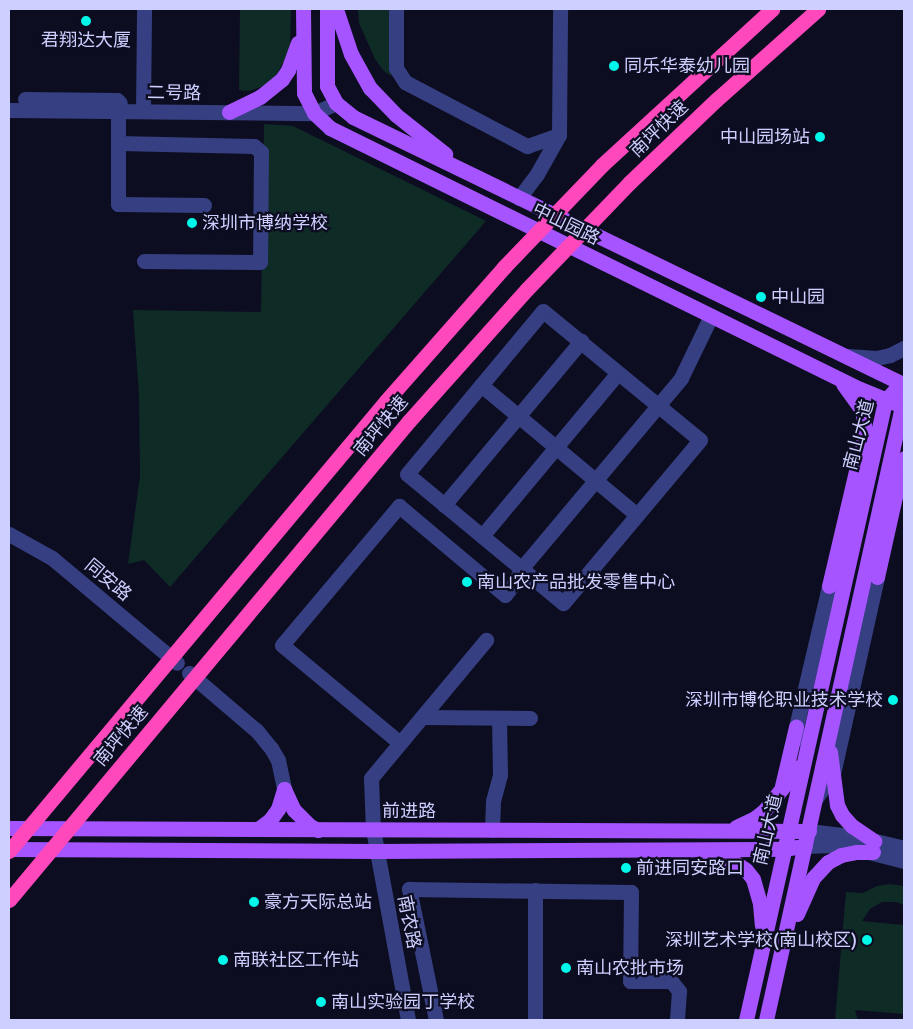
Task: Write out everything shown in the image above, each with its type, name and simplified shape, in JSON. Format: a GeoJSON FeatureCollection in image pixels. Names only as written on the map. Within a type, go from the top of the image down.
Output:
{"type":"FeatureCollection","features":[{"type":"Feature","properties":{"kind":"highway","name":"南坪快速"},"geometry":{"type":"LineString","coordinates":[[9,850],[379,409],[504,267],[602,165],[772,9]]}},
{"type":"Feature","properties":{"kind":"highway","name":"南坪快速"},"geometry":{"type":"LineString","coordinates":[[9,900],[409,421],[527,289],[629,183],[716,100],[818,9]]}},
{"type":"Feature","properties":{"kind":"main road"},"geometry":{"type":"LineString","coordinates":[[328,9],[327,86],[336,103]]}},
{"type":"Feature","properties":{"kind":"main road"},"geometry":{"type":"LineString","coordinates":[[336,9],[358,70],[382,102],[437,149],[485,182]]}},
{"type":"Feature","properties":{"kind":"main road"},"geometry":{"type":"LineString","coordinates":[[229,112],[260,96],[282,79],[293,60],[303,14]]}},
{"type":"Feature","properties":{"kind":"main road","name":"中山园路"},"geometry":{"type":"LineString","coordinates":[[303,14],[304,93],[314,112],[330,128],[884,401],[903,406]]}},
{"type":"Feature","properties":{"kind":"main road","name":"中山园路"},"geometry":{"type":"LineString","coordinates":[[336,103],[353,117],[485,182],[843,356],[903,381]]}},
{"type":"Feature","properties":{"kind":"main road"},"geometry":{"type":"LineString","coordinates":[[834,376],[849,389],[862,410],[865,433]]}},
{"type":"Feature","properties":{"kind":"main road","name":"南山大道"},"geometry":{"type":"LineString","coordinates":[[746,1020],[884,401],[903,381]]}},
{"type":"Feature","properties":{"kind":"main road","name":"南山大道"},"geometry":{"type":"LineString","coordinates":[[766,1020],[876,520],[903,406],[903,381]]}},
{"type":"Feature","properties":{"kind":"main road"},"geometry":{"type":"LineString","coordinates":[[829,586],[865,433],[884,401]]}},
{"type":"Feature","properties":{"kind":"main road"},"geometry":{"type":"LineString","coordinates":[[877,577],[904,458]]}},
{"type":"Feature","properties":{"kind":"main road"},"geometry":{"type":"LineString","coordinates":[[876,520],[900,474]]}},
{"type":"Feature","properties":{"kind":"main road"},"geometry":{"type":"LineString","coordinates":[[849,501],[852,542]]}},
{"type":"Feature","properties":{"kind":"main road"},"geometry":{"type":"LineString","coordinates":[[778,795],[796,728]]}},
{"type":"Feature","properties":{"kind":"main road"},"geometry":{"type":"LineString","coordinates":[[782,952],[808,888],[820,869],[841,855],[874,846],[842,815],[834,792],[829,738]]}},
{"type":"Feature","properties":{"kind":"main road"},"geometry":{"type":"LineString","coordinates":[[728,829],[755,818],[778,795],[803,762]]}},
{"type":"Feature","properties":{"kind":"main road"},"geometry":{"type":"LineString","coordinates":[[258,829],[270,820],[278,809],[284,789]]}},
{"type":"Feature","properties":{"kind":"main road"},"geometry":{"type":"LineString","coordinates":[[284,789],[294,810],[310,826],[318,830]]}},
{"type":"Feature","properties":{"kind":"main road","name":"前进路"},"geometry":{"type":"LineString","coordinates":[[9,828],[809,830]]}},
{"type":"Feature","properties":{"kind":"main road"},"geometry":{"type":"LineString","coordinates":[[9,850],[675,850],[783,849],[805,846]]}},
{"type":"Feature","properties":{"kind":"main road"},"geometry":{"type":"LineString","coordinates":[[675,850],[717,856],[734,862],[746,870],[753,878],[760,904],[762,924],[760,952]]}},
{"type":"Feature","properties":{"kind":"street"},"geometry":{"type":"LineString","coordinates":[[144,9],[130,111],[118,143],[118,204],[204,205]]}},
{"type":"Feature","properties":{"kind":"street"},"geometry":{"type":"LineString","coordinates":[[396,9],[396,68],[405,82],[528,146],[559,135]]}},
{"type":"Feature","properties":{"kind":"street"},"geometry":{"type":"LineString","coordinates":[[519,198],[538,174],[559,135],[560,9]]}},
{"type":"Feature","properties":{"kind":"street"},"geometry":{"type":"LineString","coordinates":[[26,99],[117,100],[130,111]]}},
{"type":"Feature","properties":{"kind":"street","name":"二号路"},"geometry":{"type":"LineString","coordinates":[[9,110],[314,112],[336,103]]}},
{"type":"Feature","properties":{"kind":"street"},"geometry":{"type":"LineString","coordinates":[[118,143],[254,146],[261,152],[260,262],[144,261]]}},
{"type":"Feature","properties":{"kind":"street"},"geometry":{"type":"LineString","coordinates":[[543,311],[658,405],[700,440],[563,604],[407,474],[543,311]]}},
{"type":"Feature","properties":{"kind":"street"},"geometry":{"type":"LineString","coordinates":[[400,743],[282,645],[399,506],[505,594],[515,582],[521,569],[681,378],[711,316]]}},
{"type":"Feature","properties":{"kind":"street"},"geometry":{"type":"LineString","coordinates":[[444,505],[580,342]]}},
{"type":"Feature","properties":{"kind":"street"},"geometry":{"type":"LineString","coordinates":[[843,356],[876,358],[890,355],[904,348]]}},
{"type":"Feature","properties":{"kind":"street"},"geometry":{"type":"LineString","coordinates":[[482,536],[618,373]]}},
{"type":"Feature","properties":{"kind":"street"},"geometry":{"type":"LineString","coordinates":[[482,385],[637,515]]}},
{"type":"Feature","properties":{"kind":"street"},"geometry":{"type":"LineString","coordinates":[[816,798],[833,774],[877,577],[876,520]]}},
{"type":"Feature","properties":{"kind":"street","name":"同安路"},"geometry":{"type":"LineString","coordinates":[[9,534],[52,558],[257,731],[278,760],[284,789]]}},
{"type":"Feature","properties":{"kind":"street"},"geometry":{"type":"LineString","coordinates":[[803,762],[796,728],[829,586],[852,542]]}},
{"type":"Feature","properties":{"kind":"street","name":"南农路"},"geometry":{"type":"LineString","coordinates":[[408,1020],[373,830],[371,778],[486,640]]}},
{"type":"Feature","properties":{"kind":"street"},"geometry":{"type":"LineString","coordinates":[[422,717],[530,718]]}},
{"type":"Feature","properties":{"kind":"street"},"geometry":{"type":"LineString","coordinates":[[492,830],[493,801],[500,775],[500,718]]}},
{"type":"Feature","properties":{"kind":"street"},"geometry":{"type":"LineString","coordinates":[[809,830],[874,846],[904,861]]}},
{"type":"Feature","properties":{"kind":"street"},"geometry":{"type":"LineString","coordinates":[[805,846],[841,845],[904,848]]}},
{"type":"Feature","properties":{"kind":"street"},"geometry":{"type":"LineString","coordinates":[[436,1020],[409,889],[632,892],[630,980],[671,981],[679,991],[678,1020]]}},
{"type":"Feature","properties":{"kind":"street"},"geometry":{"type":"LineString","coordinates":[[535,890],[535,1020]]}},
{"type":"Feature","properties":{"kind":"green space"},"geometry":{"type":"Polygon","coordinates":[[[240,9],[291,9],[290,48],[283,63],[275,78],[261,87],[249,91],[239,90],[240,9]]]}},
{"type":"Feature","properties":{"kind":"green space"},"geometry":{"type":"Polygon","coordinates":[[[358,9],[392,9],[391,76],[383,70],[375,59],[359,23],[358,9]]]}},
{"type":"Feature","properties":{"kind":"green space"},"geometry":{"type":"Polygon","coordinates":[[[264,124],[293,126],[486,221],[170,587],[144,560],[128,564],[140,476],[139,396],[133,310],[261,312],[264,124]]]}},
{"type":"Feature","properties":{"kind":"green space","name":"深圳艺术学校(南山校区)"},"geometry":{"type":"Polygon","coordinates":[[[889,884],[904,886],[904,905],[896,902],[882,902],[870,909],[862,921],[904,925],[904,1014],[855,1010],[858,1020],[835,1020],[846,892],[863,893],[877,886],[889,884]]]}},
{"type":"Feature","properties":{"kind":"place","name":"君翔达大厦"},"geometry":{"type":"Point","coordinates":[86,21]}},
{"type":"Feature","properties":{"kind":"place","name":"同乐华泰幼儿园"},"geometry":{"type":"Point","coordinates":[614,66]}},
{"type":"Feature","properties":{"kind":"place","name":"中山园场站"},"geometry":{"type":"Point","coordinates":[820,137]}},
{"type":"Feature","properties":{"kind":"place","name":"深圳市博纳学校"},"geometry":{"type":"Point","coordinates":[192,223]}},
{"type":"Feature","properties":{"kind":"place","name":"中山园"},"geometry":{"type":"Point","coordinates":[761,297]}},
{"type":"Feature","properties":{"kind":"place","name":"南山农产品批发零售中心"},"geometry":{"type":"Point","coordinates":[467,582]}},
{"type":"Feature","properties":{"kind":"place","name":"深圳市博伦职业技术学校"},"geometry":{"type":"Point","coordinates":[893,700]}},
{"type":"Feature","properties":{"kind":"place","name":"前进同安路口"},"geometry":{"type":"Point","coordinates":[626,868]}},
{"type":"Feature","properties":{"kind":"place","name":"豪方天际总站"},"geometry":{"type":"Point","coordinates":[254,902]}},
{"type":"Feature","properties":{"kind":"place","name":"深圳艺术学校(南山校区)"},"geometry":{"type":"Point","coordinates":[867,940]}},
{"type":"Feature","properties":{"kind":"place","name":"南联社区工作站"},"geometry":{"type":"Point","coordinates":[223,960]}},
{"type":"Feature","properties":{"kind":"place","name":"南山农批市场"},"geometry":{"type":"Point","coordinates":[566,968]}},
{"type":"Feature","properties":{"kind":"place","name":"南山实验园丁学校"},"geometry":{"type":"Point","coordinates":[321,1002]}}]}
